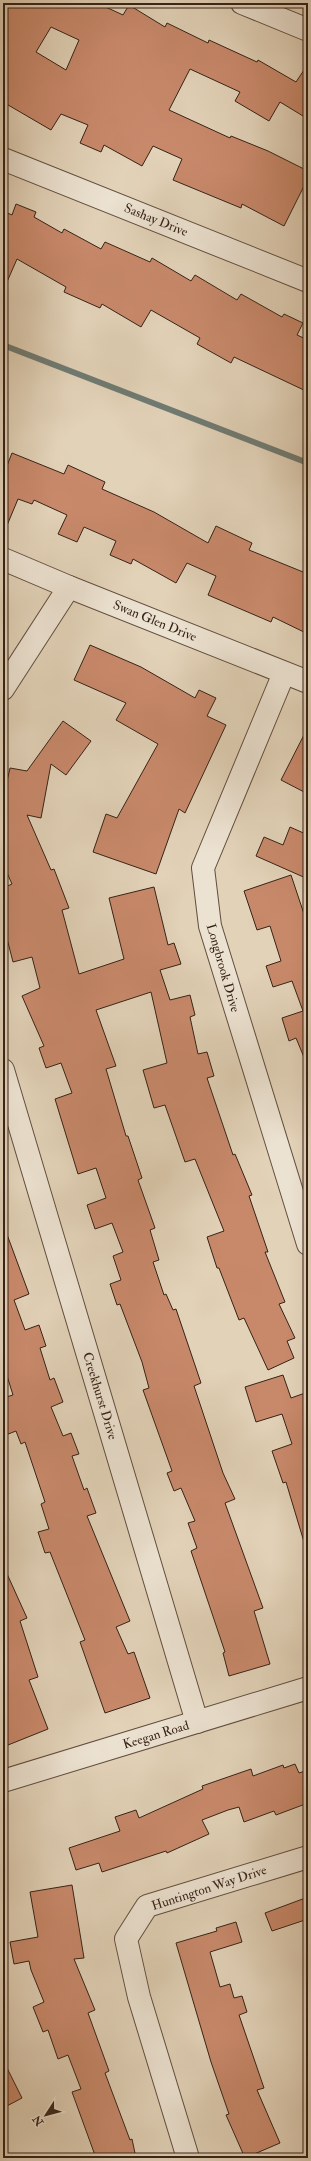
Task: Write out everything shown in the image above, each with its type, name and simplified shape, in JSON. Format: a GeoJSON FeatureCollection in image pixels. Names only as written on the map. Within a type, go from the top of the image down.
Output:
{"type":"FeatureCollection","features":[{"type":"Feature","properties":{"kind":"street"},"geometry":{"type":"LineString","coordinates":[[242,3],[308,30]]}},
{"type":"Feature","properties":{"kind":"street","name":"Sashay Drive"},"geometry":{"type":"LineString","coordinates":[[3,159],[308,281]]}},
{"type":"Feature","properties":{"kind":"street","name":"Swan Glen Drive"},"geometry":{"type":"LineString","coordinates":[[3,559],[69,587],[308,682]]}},
{"type":"Feature","properties":{"kind":"street"},"geometry":{"type":"LineString","coordinates":[[3,689],[69,587]]}},
{"type":"Feature","properties":{"kind":"street","name":"Longbrook Drive"},"geometry":{"type":"LineString","coordinates":[[284,673],[203,868],[210,926],[308,1244]]}},
{"type":"Feature","properties":{"kind":"street","name":"Creekhurst Drive"},"geometry":{"type":"LineString","coordinates":[[3,1070],[197,1722]]}},
{"type":"Feature","properties":{"kind":"street","name":"Keegan Road"},"geometry":{"type":"LineString","coordinates":[[3,1781],[308,1688]]}},
{"type":"Feature","properties":{"kind":"street","name":"Huntington Way Drive"},"geometry":{"type":"LineString","coordinates":[[188,2158],[139,1997],[126,1939],[148,1906],[308,1858]]}},
{"type":"Feature","properties":{"kind":"building"},"geometry":{"type":"Polygon","coordinates":[[[3,3],[97,3],[123,15],[129,5],[165,27],[167,23],[208,43],[209,40],[257,62],[258,60],[296,82],[308,64],[308,119],[280,102],[269,121],[235,101],[240,92],[190,69],[169,110],[230,138],[231,136],[268,151],[308,171],[308,178],[284,226],[242,204],[241,208],[173,180],[182,159],[153,146],[142,166],[104,145],[101,152],[80,143],[88,125],[61,114],[51,130],[3,102],[3,3]],[[51,27],[36,52],[66,70],[79,40],[51,27]]]}},
{"type":"Feature","properties":{"kind":"building"},"geometry":{"type":"Polygon","coordinates":[[[16,204],[36,212],[34,217],[62,233],[64,229],[101,249],[105,242],[150,262],[152,258],[191,281],[195,275],[237,300],[241,294],[282,317],[284,314],[303,323],[297,335],[308,340],[308,392],[234,357],[231,363],[197,344],[200,338],[151,310],[141,327],[102,304],[100,308],[64,292],[66,287],[17,259],[3,291],[3,211],[12,215],[16,204]]]}},
{"type":"Feature","properties":{"kind":"building"},"geometry":{"type":"Polygon","coordinates":[[[12,453],[64,474],[68,465],[105,482],[102,489],[154,512],[208,543],[216,526],[252,543],[249,550],[308,574],[308,634],[273,617],[271,622],[208,595],[216,576],[187,563],[176,583],[133,559],[131,564],[110,555],[116,541],[84,527],[77,542],[58,534],[67,515],[34,500],[32,504],[18,499],[3,535],[3,476],[12,453]]]}},
{"type":"Feature","properties":{"kind":"building"},"geometry":{"type":"Polygon","coordinates":[[[90,645],[141,667],[195,698],[199,690],[216,698],[207,716],[226,725],[185,813],[179,809],[156,874],[93,852],[106,814],[117,818],[158,744],[116,720],[126,703],[74,680],[90,645]]]}},
{"type":"Feature","properties":{"kind":"building"},"geometry":{"type":"Polygon","coordinates":[[[63,721],[91,741],[66,775],[51,764],[41,818],[27,815],[51,870],[54,869],[69,908],[62,910],[79,974],[124,959],[109,898],[154,887],[168,945],[174,943],[181,964],[160,970],[170,1000],[190,995],[195,1015],[190,1017],[198,1054],[207,1052],[214,1076],[207,1078],[233,1155],[235,1154],[252,1195],[249,1196],[268,1252],[265,1252],[285,1302],[279,1304],[295,1338],[287,1341],[294,1358],[268,1370],[244,1318],[239,1320],[219,1268],[217,1268],[207,1237],[224,1231],[195,1159],[185,1162],[165,1105],[154,1108],[143,1070],[167,1063],[151,992],[96,1010],[116,1066],[106,1069],[126,1136],[128,1136],[142,1178],[138,1180],[155,1228],[150,1230],[159,1260],[153,1262],[164,1295],[166,1294],[173,1310],[176,1309],[201,1383],[194,1386],[223,1473],[235,1499],[225,1503],[263,1608],[254,1611],[270,1664],[229,1676],[223,1653],[225,1652],[191,1551],[197,1548],[188,1523],[195,1521],[181,1488],[174,1491],[167,1473],[172,1471],[143,1390],[149,1388],[142,1362],[120,1304],[117,1305],[110,1284],[121,1280],[113,1256],[123,1252],[112,1223],[95,1229],[87,1205],[106,1198],[96,1168],[78,1174],[55,1099],[72,1093],[61,1063],[46,1068],[39,1048],[44,1046],[22,996],[40,988],[32,957],[13,962],[3,923],[3,888],[12,884],[3,864],[3,790],[5,790],[10,768],[27,771],[63,721]]]}},
{"type":"Feature","properties":{"kind":"building"},"geometry":{"type":"Polygon","coordinates":[[[308,727],[308,794],[281,780],[308,727]]]}},
{"type":"Feature","properties":{"kind":"building"},"geometry":{"type":"Polygon","coordinates":[[[290,827],[308,835],[308,879],[256,856],[264,837],[283,845],[290,827]]]}},
{"type":"Feature","properties":{"kind":"building"},"geometry":{"type":"Polygon","coordinates":[[[291,875],[308,926],[308,1067],[296,1038],[289,1041],[282,1018],[303,1011],[292,981],[273,987],[266,966],[281,961],[270,926],[257,930],[244,891],[291,875]]]}},
{"type":"Feature","properties":{"kind":"building"},"geometry":{"type":"Polygon","coordinates":[[[3,1229],[5,1229],[29,1294],[14,1300],[25,1330],[39,1325],[46,1346],[40,1348],[50,1380],[54,1378],[63,1402],[51,1407],[63,1436],[71,1433],[79,1454],[72,1456],[84,1490],[87,1488],[96,1513],[87,1516],[130,1621],[116,1627],[128,1654],[134,1652],[150,1698],[105,1713],[80,1642],[85,1640],[50,1552],[45,1553],[38,1532],[49,1529],[41,1504],[45,1502],[25,1442],[21,1444],[16,1431],[3,1436],[3,1398],[13,1395],[3,1363],[3,1229]]]}},
{"type":"Feature","properties":{"kind":"building"},"geometry":{"type":"Polygon","coordinates":[[[283,1375],[291,1398],[308,1392],[308,1541],[304,1542],[286,1482],[283,1483],[272,1451],[292,1444],[282,1414],[256,1422],[245,1387],[283,1375]]]}},
{"type":"Feature","properties":{"kind":"building"},"geometry":{"type":"Polygon","coordinates":[[[3,1565],[27,1618],[20,1621],[38,1677],[29,1680],[48,1729],[3,1747],[3,1565]]]}},
{"type":"Feature","properties":{"kind":"building"},"geometry":{"type":"Polygon","coordinates":[[[295,1764],[299,1773],[308,1770],[308,1803],[276,1815],[274,1811],[244,1822],[239,1807],[228,1810],[202,1820],[209,1834],[167,1853],[166,1851],[102,1872],[99,1863],[76,1870],[69,1848],[120,1831],[115,1817],[136,1810],[139,1818],[203,1789],[202,1786],[251,1769],[253,1776],[283,1765],[284,1768],[295,1764]]]}},
{"type":"Feature","properties":{"kind":"building"},"geometry":{"type":"Polygon","coordinates":[[[72,1885],[84,1958],[74,1959],[95,2010],[88,2013],[109,2071],[105,2073],[130,2140],[132,2139],[136,2158],[96,2158],[72,2092],[81,2089],[68,2055],[58,2059],[48,2030],[43,2032],[33,2007],[44,2002],[31,1970],[29,1961],[14,1964],[10,1942],[38,1937],[30,1892],[72,1885]]]}},
{"type":"Feature","properties":{"kind":"building"},"geometry":{"type":"Polygon","coordinates":[[[308,1897],[308,1919],[272,1931],[265,1913],[308,1897]]]}},
{"type":"Feature","properties":{"kind":"building"},"geometry":{"type":"Polygon","coordinates":[[[236,1922],[242,1942],[210,1952],[220,1987],[230,1984],[234,1998],[242,1996],[247,2012],[239,2015],[264,2088],[257,2090],[280,2143],[245,2158],[226,2115],[229,2114],[211,2062],[176,1943],[217,1931],[216,1928],[236,1922]]]}},
{"type":"Feature","properties":{"kind":"building"},"geometry":{"type":"Polygon","coordinates":[[[3,2060],[22,2098],[3,2108],[3,2060]]]}},
{"type":"Feature","properties":{"kind":"waterway"},"geometry":{"type":"LineString","coordinates":[[3,345],[308,463]]}}]}
